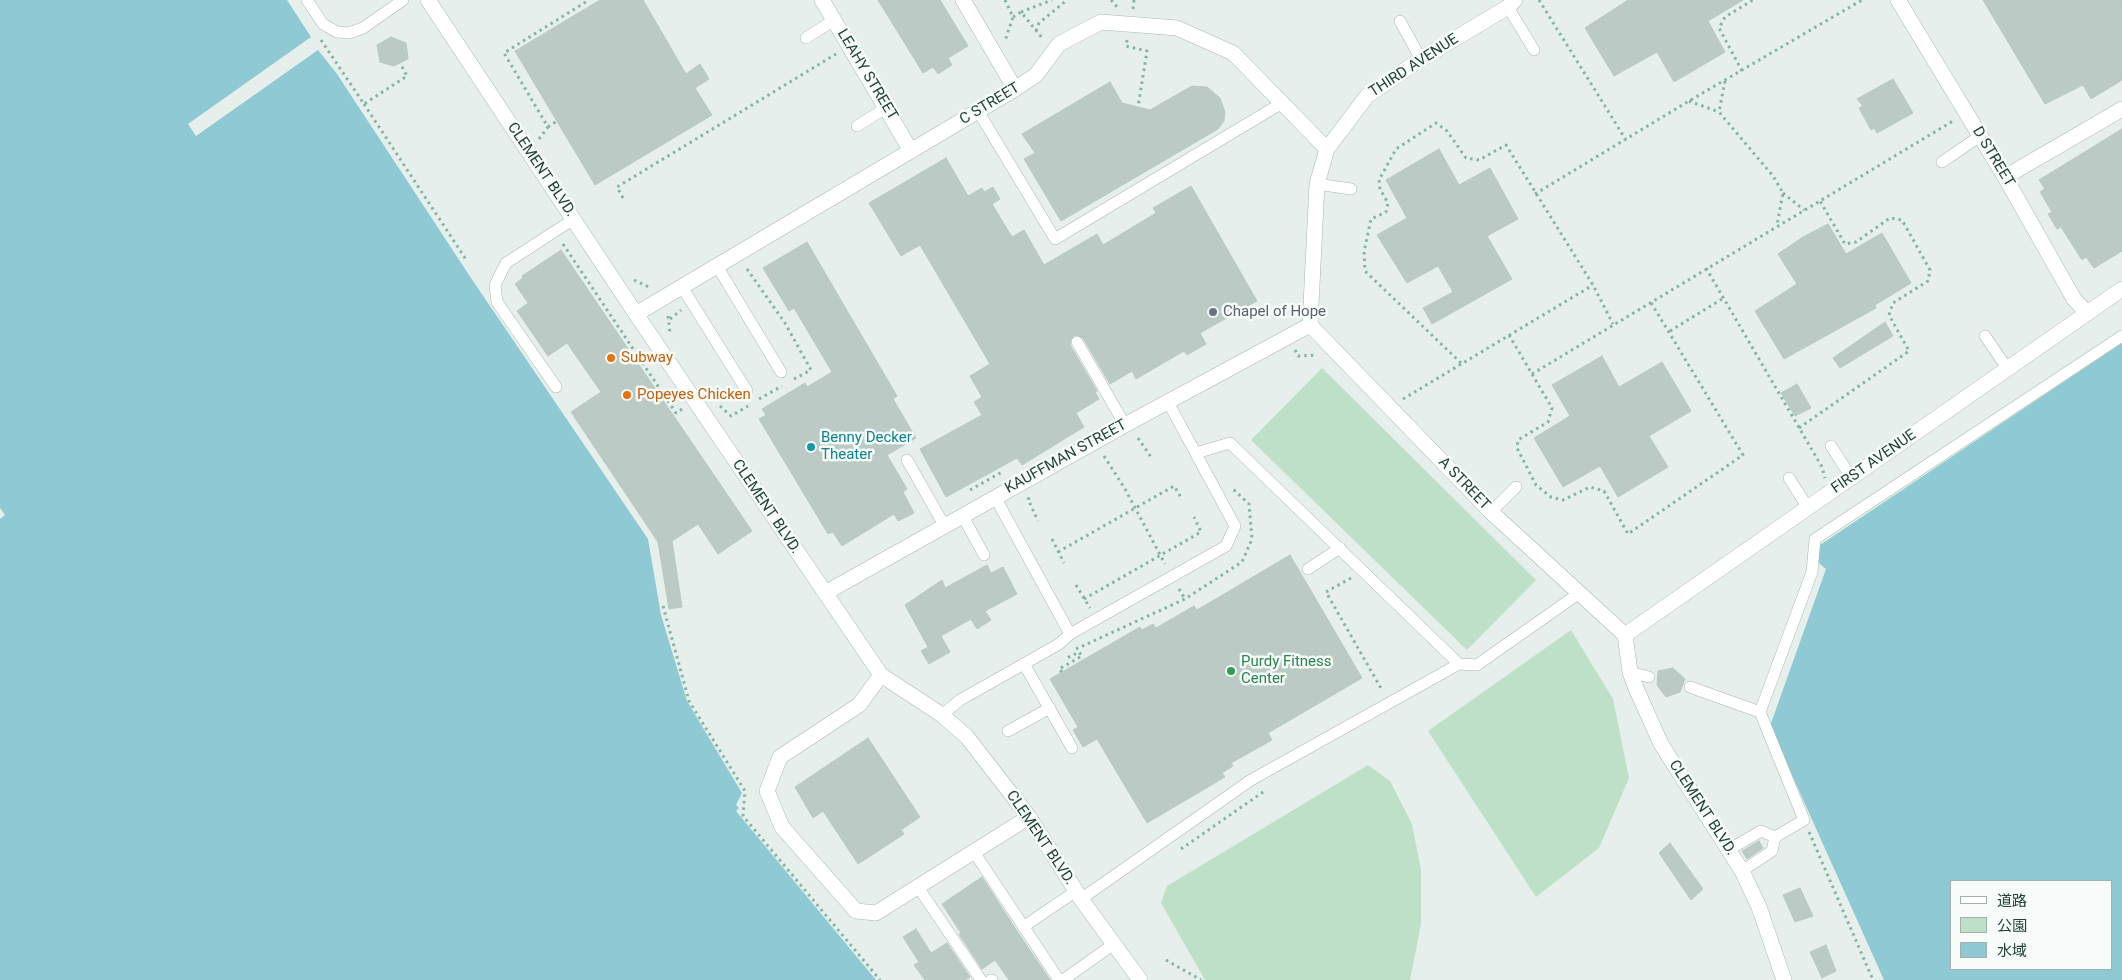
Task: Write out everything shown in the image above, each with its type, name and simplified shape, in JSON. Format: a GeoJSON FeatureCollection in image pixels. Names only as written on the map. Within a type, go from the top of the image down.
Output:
{"type":"FeatureCollection","features":[{"type":"Feature","properties":{"kind":"street","name":"CLEMENT BLVD."},"geometry":{"type":"LineString","coordinates":[[428,0],[636,314],[881,676],[942,714],[967,737],[1029,817],[1078,895],[1140,980]]}},
{"type":"Feature","properties":{"kind":"street","name":"LEAHY STREET"},"geometry":{"type":"LineString","coordinates":[[822,0],[911,151]]}},
{"type":"Feature","properties":{"kind":"street"},"geometry":{"type":"LineString","coordinates":[[963,0],[1015,89]]}},
{"type":"Feature","properties":{"kind":"street","name":"D STREET"},"geometry":{"type":"LineString","coordinates":[[1898,0],[2005,177],[2074,299],[2087,313]]}},
{"type":"Feature","properties":{"kind":"street","name":"THIRD AVENUE"},"geometry":{"type":"LineString","coordinates":[[1310,325],[1316,184],[1327,149],[1368,96],[1421,58],[1511,4]]}},
{"type":"Feature","properties":{"kind":"street","name":"C STREET"},"geometry":{"type":"LineString","coordinates":[[636,314],[1015,89],[1036,75],[1060,44],[1101,22],[1176,28],[1233,53],[1327,149]]}},
{"type":"Feature","properties":{"kind":"street"},"geometry":{"type":"LineString","coordinates":[[2005,177],[2122,110]]}},
{"type":"Feature","properties":{"kind":"street","name":"FIRST AVENUE"},"geometry":{"type":"LineString","coordinates":[[1625,634],[2122,289]]}},
{"type":"Feature","properties":{"kind":"street","name":"KAUFFMAN STREET"},"geometry":{"type":"LineString","coordinates":[[825,593],[962,515],[1310,325]]}},
{"type":"Feature","properties":{"kind":"street","name":"A STREET"},"geometry":{"type":"LineString","coordinates":[[1310,325],[1491,512],[1578,594],[1625,634]]}},
{"type":"Feature","properties":{"kind":"street","name":"CLEMENT BLVD."},"geometry":{"type":"LineString","coordinates":[[1625,634],[1630,672],[1660,744],[1730,849],[1742,871],[1758,907],[1784,980]]}},
{"type":"Feature","properties":{"kind":"street"},"geometry":{"type":"LineString","coordinates":[[881,676],[859,705],[780,757],[767,791],[782,827],[856,912],[876,913],[1029,817]]}},
{"type":"Feature","properties":{"kind":"lane"},"geometry":{"type":"LineString","coordinates":[[307,0],[323,24],[337,32],[349,33],[363,28],[403,0]]}},
{"type":"Feature","properties":{"kind":"lane"},"geometry":{"type":"LineString","coordinates":[[1511,4],[1534,50]]}},
{"type":"Feature","properties":{"kind":"lane"},"geometry":{"type":"LineString","coordinates":[[806,38],[834,20]]}},
{"type":"Feature","properties":{"kind":"lane"},"geometry":{"type":"LineString","coordinates":[[1400,21],[1421,58]]}},
{"type":"Feature","properties":{"kind":"lane"},"geometry":{"type":"LineString","coordinates":[[978,112],[1055,239],[1282,102]]}},
{"type":"Feature","properties":{"kind":"lane"},"geometry":{"type":"LineString","coordinates":[[857,126],[886,108]]}},
{"type":"Feature","properties":{"kind":"lane"},"geometry":{"type":"LineString","coordinates":[[1942,162],[1980,136]]}},
{"type":"Feature","properties":{"kind":"lane"},"geometry":{"type":"LineString","coordinates":[[1316,184],[1351,189]]}},
{"type":"Feature","properties":{"kind":"lane"},"geometry":{"type":"LineString","coordinates":[[556,387],[497,302],[495,285],[506,262],[574,220]]}},
{"type":"Feature","properties":{"kind":"lane"},"geometry":{"type":"LineString","coordinates":[[717,266],[781,372]]}},
{"type":"Feature","properties":{"kind":"lane"},"geometry":{"type":"LineString","coordinates":[[682,287],[747,391]]}},
{"type":"Feature","properties":{"kind":"lane"},"geometry":{"type":"LineString","coordinates":[[1985,336],[2008,368]]}},
{"type":"Feature","properties":{"kind":"lane"},"geometry":{"type":"LineString","coordinates":[[1742,871],[1772,851],[1775,837],[1804,820],[1760,712],[1812,572],[1815,539],[2122,336]]}},
{"type":"Feature","properties":{"kind":"lane"},"geometry":{"type":"LineString","coordinates":[[1077,342],[1125,425]]}},
{"type":"Feature","properties":{"kind":"lane"},"geometry":{"type":"LineString","coordinates":[[942,714],[960,700],[1059,644],[1070,634],[1226,546],[1235,526],[1168,402]]}},
{"type":"Feature","properties":{"kind":"lane"},"geometry":{"type":"LineString","coordinates":[[1196,453],[1230,443],[1459,664]]}},
{"type":"Feature","properties":{"kind":"lane"},"geometry":{"type":"LineString","coordinates":[[1831,446],[1851,477]]}},
{"type":"Feature","properties":{"kind":"lane"},"geometry":{"type":"LineString","coordinates":[[907,460],[944,526]]}},
{"type":"Feature","properties":{"kind":"lane"},"geometry":{"type":"LineString","coordinates":[[1789,478],[1808,508]]}},
{"type":"Feature","properties":{"kind":"lane"},"geometry":{"type":"LineString","coordinates":[[1491,512],[1516,487]]}},
{"type":"Feature","properties":{"kind":"lane"},"geometry":{"type":"LineString","coordinates":[[995,497],[1070,634]]}},
{"type":"Feature","properties":{"kind":"lane"},"geometry":{"type":"LineString","coordinates":[[962,515],[984,555]]}},
{"type":"Feature","properties":{"kind":"lane"},"geometry":{"type":"LineString","coordinates":[[1308,569],[1340,548]]}},
{"type":"Feature","properties":{"kind":"lane"},"geometry":{"type":"LineString","coordinates":[[1024,927],[1078,895],[1251,780],[1459,664],[1477,665],[1578,594]]}},
{"type":"Feature","properties":{"kind":"lane"},"geometry":{"type":"LineString","coordinates":[[1024,664],[1072,748]]}},
{"type":"Feature","properties":{"kind":"lane"},"geometry":{"type":"LineString","coordinates":[[1630,672],[1649,677]]}},
{"type":"Feature","properties":{"kind":"lane"},"geometry":{"type":"LineString","coordinates":[[1690,687],[1760,712]]}},
{"type":"Feature","properties":{"kind":"lane"},"geometry":{"type":"LineString","coordinates":[[1008,731],[1050,708]]}},
{"type":"Feature","properties":{"kind":"lane"},"geometry":{"type":"LineString","coordinates":[[1730,849],[1761,831],[1775,837]]}},
{"type":"Feature","properties":{"kind":"lane"},"geometry":{"type":"LineString","coordinates":[[974,852],[1024,927],[1064,980],[1114,944]]}},
{"type":"Feature","properties":{"kind":"lane"},"geometry":{"type":"LineString","coordinates":[[918,887],[981,980]]}},
{"type":"Feature","properties":{"kind":"path"},"geometry":{"type":"LineString","coordinates":[[548,127],[504,53],[589,0]]}},
{"type":"Feature","properties":{"kind":"path"},"geometry":{"type":"LineString","coordinates":[[1013,17],[1052,0]]}},
{"type":"Feature","properties":{"kind":"path"},"geometry":{"type":"LineString","coordinates":[[1036,31],[1039,23],[1067,0]]}},
{"type":"Feature","properties":{"kind":"path"},"geometry":{"type":"LineString","coordinates":[[1539,0],[1626,140]]}},
{"type":"Feature","properties":{"kind":"path"},"geometry":{"type":"LineString","coordinates":[[1742,71],[1719,28],[1725,17],[1753,0]]}},
{"type":"Feature","properties":{"kind":"path"},"geometry":{"type":"LineString","coordinates":[[1535,194],[1862,0]]}},
{"type":"Feature","properties":{"kind":"path"},"geometry":{"type":"LineString","coordinates":[[1021,12],[1045,43]]}},
{"type":"Feature","properties":{"kind":"path"},"geometry":{"type":"LineString","coordinates":[[315,32],[467,260]]}},
{"type":"Feature","properties":{"kind":"path"},"geometry":{"type":"LineString","coordinates":[[623,198],[617,187],[849,46]]}},
{"type":"Feature","properties":{"kind":"path"},"geometry":{"type":"LineString","coordinates":[[1138,107],[1147,51]]}},
{"type":"Feature","properties":{"kind":"path"},"geometry":{"type":"LineString","coordinates":[[364,104],[407,76],[400,63]]}},
{"type":"Feature","properties":{"kind":"path"},"geometry":{"type":"LineString","coordinates":[[1719,112],[1725,81]]}},
{"type":"Feature","properties":{"kind":"path"},"geometry":{"type":"LineString","coordinates":[[1689,101],[1719,112],[1774,176],[1783,193],[1805,210]]}},
{"type":"Feature","properties":{"kind":"path"},"geometry":{"type":"LineString","coordinates":[[1532,374],[1650,301],[1966,113]]}},
{"type":"Feature","properties":{"kind":"path"},"geometry":{"type":"LineString","coordinates":[[538,140],[556,120]]}},
{"type":"Feature","properties":{"kind":"path"},"geometry":{"type":"LineString","coordinates":[[1461,363],[1365,271],[1364,252],[1371,219],[1386,212],[1388,203],[1380,189],[1379,180],[1396,149],[1436,123],[1447,132],[1466,158],[1479,160],[1506,145],[1593,285],[1613,324]]}},
{"type":"Feature","properties":{"kind":"path"},"geometry":{"type":"LineString","coordinates":[[1776,226],[1783,193]]}},
{"type":"Feature","properties":{"kind":"path"},"geometry":{"type":"LineString","coordinates":[[1798,428],[1909,351],[1889,315],[1893,303],[1928,281],[1930,270],[1902,220],[1890,218],[1856,242],[1845,244],[1820,201]]}},
{"type":"Feature","properties":{"kind":"path"},"geometry":{"type":"LineString","coordinates":[[1706,268],[1722,299],[1822,467],[1829,493]]}},
{"type":"Feature","properties":{"kind":"path"},"geometry":{"type":"LineString","coordinates":[[1403,399],[1593,285]]}},
{"type":"Feature","properties":{"kind":"path"},"geometry":{"type":"LineString","coordinates":[[1670,331],[1722,299]]}},
{"type":"Feature","properties":{"kind":"path"},"geometry":{"type":"LineString","coordinates":[[1509,335],[1552,408],[1548,422],[1518,440],[1517,448],[1536,485],[1551,497],[1563,500],[1590,487],[1604,491],[1628,534],[1743,455],[1670,331],[1650,301]]}},
{"type":"Feature","properties":{"kind":"path"},"geometry":{"type":"LineString","coordinates":[[1130,442],[1139,437],[1151,457]]}},
{"type":"Feature","properties":{"kind":"path"},"geometry":{"type":"LineString","coordinates":[[1095,461],[1112,451]]}},
{"type":"Feature","properties":{"kind":"path"},"geometry":{"type":"LineString","coordinates":[[1059,644],[1066,654],[1185,599],[1136,508],[1104,456]]}},
{"type":"Feature","properties":{"kind":"path"},"geometry":{"type":"LineString","coordinates":[[1058,552],[1174,486],[1182,499]]}},
{"type":"Feature","properties":{"kind":"path"},"geometry":{"type":"LineString","coordinates":[[1036,494],[1028,499],[1038,520]]}},
{"type":"Feature","properties":{"kind":"path"},"geometry":{"type":"LineString","coordinates":[[1084,599],[1201,532],[1194,517]]}},
{"type":"Feature","properties":{"kind":"path"},"geometry":{"type":"LineString","coordinates":[[1052,539],[1064,564]]}},
{"type":"Feature","properties":{"kind":"path"},"geometry":{"type":"LineString","coordinates":[[1358,581],[1349,578],[1326,592],[1382,691]]}},
{"type":"Feature","properties":{"kind":"path"},"geometry":{"type":"LineString","coordinates":[[1076,585],[1092,610]]}},
{"type":"Feature","properties":{"kind":"path"},"geometry":{"type":"LineString","coordinates":[[1061,657],[1063,660],[1079,652],[1082,656],[1059,669],[1062,672]]}},
{"type":"Feature","properties":{"kind":"path"},"geometry":{"type":"LineString","coordinates":[[1173,855],[1272,786]]}},
{"type":"Feature","properties":{"kind":"path"},"geometry":{"type":"LineString","coordinates":[[1804,820],[1873,980]]}},
{"type":"Feature","properties":{"kind":"path"},"geometry":{"type":"LineString","coordinates":[[1166,960],[1201,980]]}},
{"type":"Feature","properties":{"kind":"green space"},"geometry":{"type":"Polygon","coordinates":[[[1322,368],[1536,580],[1467,650],[1251,440],[1322,368]]]}},
{"type":"Feature","properties":{"kind":"green space"},"geometry":{"type":"Polygon","coordinates":[[[1571,630],[1613,699],[1629,778],[1599,848],[1536,897],[1428,731],[1571,630]]]}},
{"type":"Feature","properties":{"kind":"green space"},"geometry":{"type":"Polygon","coordinates":[[[1368,765],[1390,781],[1412,824],[1421,870],[1421,924],[1410,980],[1205,980],[1161,903],[1167,886],[1368,765]]]}},
{"type":"Feature","properties":{"kind":"water"},"geometry":{"type":"Polygon","coordinates":[[[0,0],[287,0],[311,37],[188,124],[196,136],[318,50],[337,74],[471,278],[648,539],[661,615],[687,701],[742,793],[736,805],[739,808],[736,811],[876,980],[0,980],[0,519],[5,515],[0,508],[0,0]]]}},
{"type":"Feature","properties":{"kind":"water"},"geometry":{"type":"Polygon","coordinates":[[[2122,343],[2122,980],[1884,980],[1770,726],[1826,569],[1820,564],[1814,549],[2122,343]]]}},
{"type":"Feature","properties":{"kind":"building"},"geometry":{"type":"Polygon","coordinates":[[[600,0],[643,0],[686,74],[700,64],[709,79],[695,88],[712,115],[595,185],[515,51],[600,0]]]}},
{"type":"Feature","properties":{"kind":"building"},"geometry":{"type":"Polygon","coordinates":[[[878,0],[940,0],[968,46],[948,58],[952,65],[938,74],[933,67],[923,73],[878,0]]]}},
{"type":"Feature","properties":{"kind":"building"},"geometry":{"type":"Polygon","coordinates":[[[1628,0],[1743,0],[1708,21],[1725,52],[1674,82],[1657,52],[1614,76],[1585,28],[1628,0]]]}},
{"type":"Feature","properties":{"kind":"building"},"geometry":{"type":"Polygon","coordinates":[[[1983,0],[2122,0],[2122,80],[2091,99],[2083,85],[2045,104],[1983,0]]]}},
{"type":"Feature","properties":{"kind":"building"},"geometry":{"type":"Polygon","coordinates":[[[391,37],[406,43],[408,59],[394,66],[380,62],[377,45],[391,37]]]}},
{"type":"Feature","properties":{"kind":"building"},"geometry":{"type":"Polygon","coordinates":[[[1893,79],[1913,113],[1877,133],[1874,128],[1871,130],[1859,108],[1863,106],[1857,99],[1893,79]]]}},
{"type":"Feature","properties":{"kind":"building"},"geometry":{"type":"Polygon","coordinates":[[[1110,82],[1122,103],[1150,110],[1192,86],[1207,87],[1220,98],[1225,112],[1224,121],[1218,129],[1061,221],[1024,159],[1035,153],[1022,134],[1110,82]]]}},
{"type":"Feature","properties":{"kind":"building"},"geometry":{"type":"Polygon","coordinates":[[[2122,129],[2122,251],[2094,268],[2086,257],[2082,260],[2061,227],[2057,229],[2048,214],[2052,212],[2040,192],[2045,189],[2039,180],[2122,129]]]}},
{"type":"Feature","properties":{"kind":"building"},"geometry":{"type":"Polygon","coordinates":[[[1439,149],[1459,185],[1490,168],[1518,219],[1487,236],[1512,279],[1432,324],[1423,308],[1453,292],[1438,266],[1407,283],[1377,235],[1407,218],[1386,180],[1439,149]]]}},
{"type":"Feature","properties":{"kind":"building"},"geometry":{"type":"Polygon","coordinates":[[[946,158],[968,196],[982,188],[984,192],[993,187],[1000,199],[992,204],[1012,237],[1024,230],[1044,265],[1097,234],[1103,245],[1156,213],[1153,208],[1191,186],[1257,301],[1200,333],[1206,344],[1187,355],[1184,351],[1136,379],[1132,371],[1110,384],[1083,338],[1077,335],[1073,336],[1070,345],[1097,391],[1095,392],[1099,399],[1076,413],[1084,427],[1022,465],[1017,458],[946,497],[920,449],[982,415],[974,402],[982,397],[970,376],[990,364],[920,245],[901,256],[869,203],[946,158]]]}},
{"type":"Feature","properties":{"kind":"building"},"geometry":{"type":"Polygon","coordinates":[[[1828,224],[1846,254],[1882,233],[1911,283],[1875,305],[1876,308],[1784,359],[1755,311],[1797,284],[1778,254],[1803,237],[1828,224]]]}},
{"type":"Feature","properties":{"kind":"building"},"geometry":{"type":"Polygon","coordinates":[[[807,242],[897,396],[893,399],[916,438],[887,455],[907,489],[903,492],[914,513],[898,521],[894,514],[842,546],[833,532],[828,534],[759,419],[766,415],[762,409],[805,383],[807,387],[832,372],[794,308],[789,311],[763,268],[807,242]]]}},
{"type":"Feature","properties":{"kind":"building"},"geometry":{"type":"Polygon","coordinates":[[[561,250],[752,531],[718,554],[698,524],[672,541],[682,607],[669,609],[658,542],[571,412],[601,392],[567,343],[548,356],[517,311],[528,303],[515,284],[523,278],[522,276],[561,250]]]}},
{"type":"Feature","properties":{"kind":"building"},"geometry":{"type":"Polygon","coordinates":[[[1885,322],[1893,336],[1840,368],[1833,358],[1885,322]]]}},
{"type":"Feature","properties":{"kind":"building"},"geometry":{"type":"Polygon","coordinates":[[[1602,356],[1619,387],[1662,362],[1691,411],[1649,436],[1668,467],[1618,497],[1600,466],[1563,487],[1534,438],[1570,416],[1552,385],[1602,356]]]}},
{"type":"Feature","properties":{"kind":"building"},"geometry":{"type":"Polygon","coordinates":[[[1797,384],[1811,408],[1795,416],[1781,393],[1797,384]]]}},
{"type":"Feature","properties":{"kind":"building"},"geometry":{"type":"Polygon","coordinates":[[[1290,555],[1362,678],[1268,733],[1272,740],[1231,763],[1233,766],[1222,773],[1225,777],[1147,823],[1097,739],[1083,747],[1073,730],[1078,727],[1050,679],[1140,627],[1142,630],[1153,624],[1156,628],[1194,606],[1197,610],[1290,555]]]}},
{"type":"Feature","properties":{"kind":"building"},"geometry":{"type":"Polygon","coordinates":[[[987,565],[991,573],[1003,567],[1017,594],[985,611],[991,620],[977,629],[971,619],[941,636],[950,652],[929,664],[921,651],[928,647],[905,605],[942,580],[945,588],[987,565]]]}},
{"type":"Feature","properties":{"kind":"building"},"geometry":{"type":"Polygon","coordinates":[[[1673,668],[1685,679],[1680,692],[1666,697],[1657,685],[1658,671],[1673,668]]]}},
{"type":"Feature","properties":{"kind":"building"},"geometry":{"type":"Polygon","coordinates":[[[868,738],[920,817],[901,830],[904,834],[858,864],[823,811],[813,818],[795,787],[868,738]]]}},
{"type":"Feature","properties":{"kind":"building"},"geometry":{"type":"Polygon","coordinates":[[[1759,841],[1763,848],[1747,859],[1742,851],[1759,841]]]}},
{"type":"Feature","properties":{"kind":"building"},"geometry":{"type":"Polygon","coordinates":[[[1670,843],[1703,889],[1691,900],[1659,853],[1670,843]]]}},
{"type":"Feature","properties":{"kind":"building"},"geometry":{"type":"Polygon","coordinates":[[[982,877],[1050,980],[1009,980],[995,960],[982,969],[942,904],[982,877]]]}},
{"type":"Feature","properties":{"kind":"building"},"geometry":{"type":"Polygon","coordinates":[[[1800,888],[1813,916],[1795,922],[1783,895],[1800,888]]]}},
{"type":"Feature","properties":{"kind":"building"},"geometry":{"type":"Polygon","coordinates":[[[916,929],[931,953],[947,943],[970,977],[965,980],[925,980],[914,965],[919,962],[903,937],[916,929]]]}},
{"type":"Feature","properties":{"kind":"building"},"geometry":{"type":"Polygon","coordinates":[[[1826,945],[1836,971],[1822,978],[1810,952],[1826,945]]]}},
{"type":"Feature","properties":{"kind":"place","name":"Chapel of Hope"},"geometry":{"type":"Point","coordinates":[1213,312]}},
{"type":"Feature","properties":{"kind":"place","name":"Subway"},"geometry":{"type":"Point","coordinates":[611,358]}},
{"type":"Feature","properties":{"kind":"place","name":"Popeyes Chicken"},"geometry":{"type":"Point","coordinates":[627,395]}},
{"type":"Feature","properties":{"kind":"place","name":"Benny Decker Theater"},"geometry":{"type":"Point","coordinates":[811,447]}},
{"type":"Feature","properties":{"kind":"place","name":"Purdy Fitness Center"},"geometry":{"type":"Point","coordinates":[1231,671]}}]}
